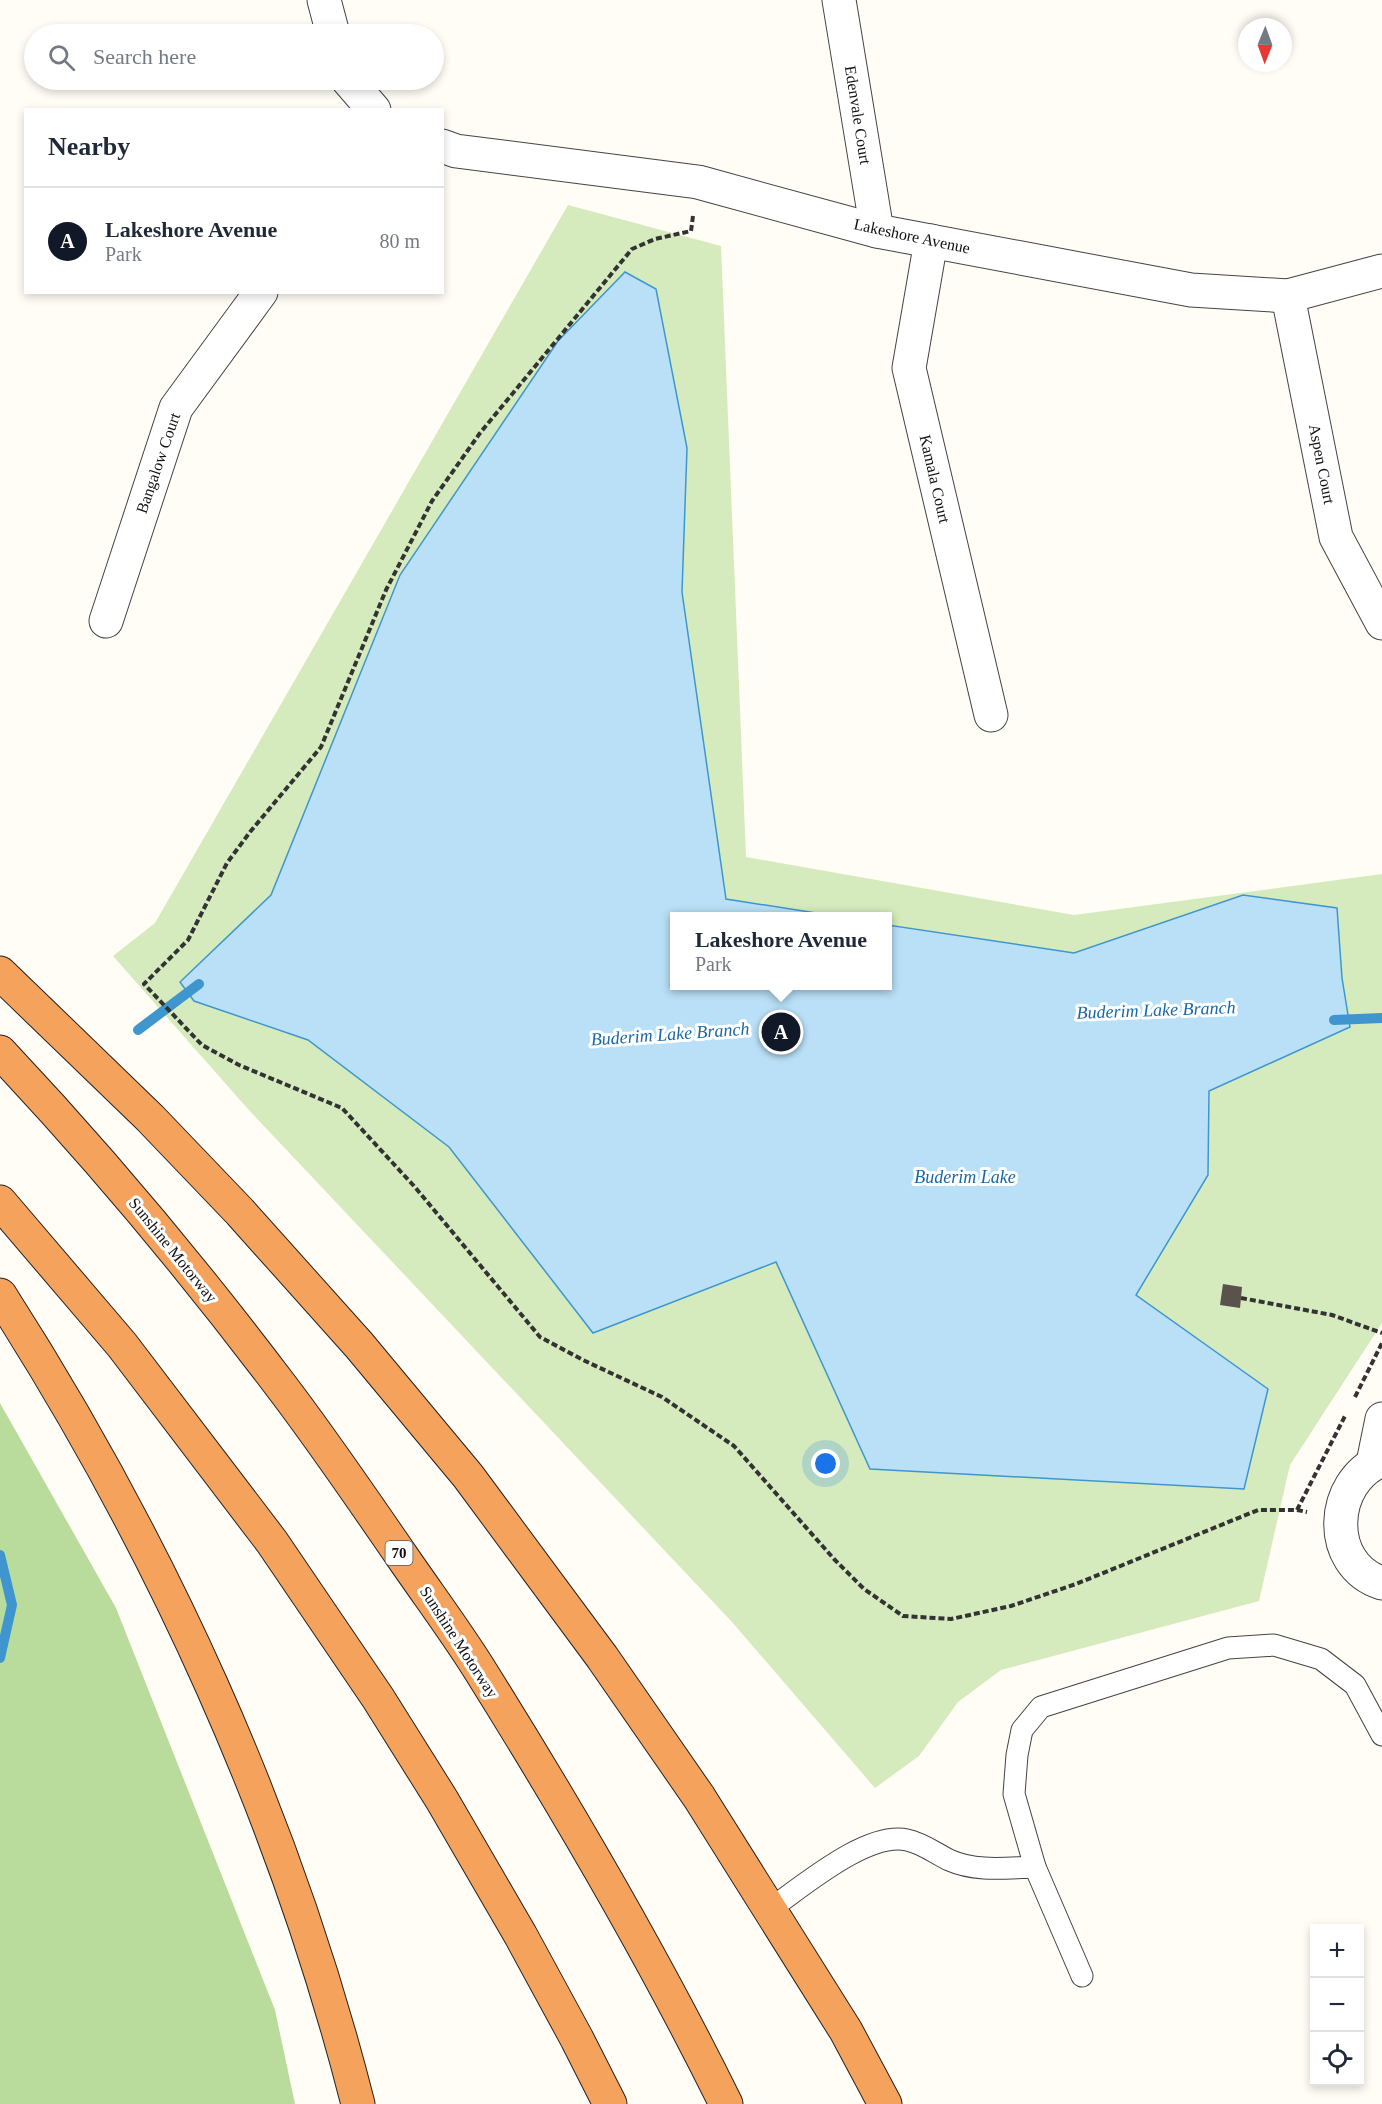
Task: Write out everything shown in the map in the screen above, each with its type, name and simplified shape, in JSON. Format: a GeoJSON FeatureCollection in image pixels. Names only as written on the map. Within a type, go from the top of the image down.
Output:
{"type":"FeatureCollection","features":[{"type":"Feature","properties":{"kind":"highway"},"geometry":{"type":"LineString","coordinates":[[0,973],[150,1118],[240,1212],[359,1345],[468,1476],[602,1657],[699,1797],[846,2031],[885,2104]]}},
{"type":"Feature","properties":{"kind":"highway","name":"Sunshine Motorway"},"geometry":{"type":"LineString","coordinates":[[0,1052],[60,1116],[164,1236],[280,1384],[380,1525],[476,1665],[599,1867],[685,2022],[726,2104]]}},
{"type":"Feature","properties":{"kind":"highway"},"geometry":{"type":"LineString","coordinates":[[0,1202],[122,1345],[251,1514],[378,1698],[442,1800],[521,1936],[610,2104]]}},
{"type":"Feature","properties":{"kind":"highway"},"geometry":{"type":"LineString","coordinates":[[0,1295],[76,1420],[124,1508],[186,1628],[225,1715],[308,1934],[344,2048],[358,2104]]}},
{"type":"Feature","properties":{"kind":"street"},"geometry":{"type":"LineString","coordinates":[[324,0],[330,24]]}},
{"type":"Feature","properties":{"kind":"street","name":"Edenvale Court"},"geometry":{"type":"LineString","coordinates":[[839,0],[877,231]]}},
{"type":"Feature","properties":{"kind":"street"},"geometry":{"type":"LineString","coordinates":[[357,90],[372,108]]}},
{"type":"Feature","properties":{"kind":"street","name":"Lakeshore Avenue"},"geometry":{"type":"LineString","coordinates":[[444,147],[456,151],[698,183],[877,231],[1191,290],[1288,296],[1382,271]]}},
{"type":"Feature","properties":{"kind":"street","name":"Kamala Court"},"geometry":{"type":"LineString","coordinates":[[931,241],[909,368],[991,715]]}},
{"type":"Feature","properties":{"kind":"street","name":"Bangalow Court"},"geometry":{"type":"LineString","coordinates":[[106,621],[176,408],[260,294]]}},
{"type":"Feature","properties":{"kind":"street","name":"Aspen Court"},"geometry":{"type":"LineString","coordinates":[[1288,296],[1336,537],[1382,623]]}},
{"type":"Feature","properties":{"kind":"street"},"geometry":{"type":"LineString","coordinates":[[1382,1419],[1378,1462],[1352,1483],[1340,1510],[1341,1532],[1347,1552],[1360,1569],[1382,1583]]}},
{"type":"Feature","properties":{"kind":"lane"},"geometry":{"type":"LineString","coordinates":[[1082,1976],[1035,1867],[1014,1794],[1017,1755],[1022,1730],[1041,1707],[1228,1648],[1274,1645],[1321,1659],[1355,1685],[1382,1736]]}},
{"type":"Feature","properties":{"kind":"lane"},"geometry":{"type":"LineString","coordinates":[[770,1909],[858,1849],[896,1839],[918,1843],[969,1867],[990,1869],[1035,1867]]}},
{"type":"Feature","properties":{"kind":"path"},"geometry":{"type":"LineString","coordinates":[[698,183],[691,231],[655,239],[633,249],[480,433],[432,501],[386,590],[321,747],[227,862],[188,940],[144,984],[202,1046],[239,1065],[342,1108],[414,1186],[540,1337],[662,1397],[734,1446],[834,1559],[864,1589],[903,1616],[951,1619],[1011,1606],[1076,1584],[1257,1510],[1297,1510],[1340,1521]]}},
{"type":"Feature","properties":{"kind":"path"},"geometry":{"type":"LineString","coordinates":[[1241,1298],[1332,1314],[1382,1333]]}},
{"type":"Feature","properties":{"kind":"path"},"geometry":{"type":"LineString","coordinates":[[1297,1510],[1382,1343]]}},
{"type":"Feature","properties":{"kind":"green space"},"geometry":{"type":"Polygon","coordinates":[[[568,205],[721,246],[746,857],[1074,915],[1382,874],[1382,1323],[1290,1465],[1259,1601],[1001,1670],[958,1702],[919,1756],[875,1788],[732,1622],[247,1108],[113,956],[155,923],[568,205]]]}},
{"type":"Feature","properties":{"kind":"green space"},"geometry":{"type":"Polygon","coordinates":[[[0,1403],[116,1608],[275,2010],[295,2104],[0,2104],[0,1403]]]}},
{"type":"Feature","properties":{"kind":"water","name":"Buderim Lake"},"geometry":{"type":"Polygon","coordinates":[[[625,272],[656,289],[687,448],[682,592],[726,899],[809,912],[670,912],[670,990],[892,990],[892,926],[1074,953],[1243,895],[1337,908],[1342,978],[1350,1027],[1209,1091],[1208,1175],[1136,1295],[1268,1389],[1244,1489],[870,1469],[776,1262],[593,1333],[449,1147],[308,1040],[194,1001],[180,982],[271,895],[400,575],[558,341],[625,272]]]}},
{"type":"Feature","properties":{"kind":"building"},"geometry":{"type":"Polygon","coordinates":[[[1223,1284],[1242,1287],[1240,1308],[1220,1305],[1223,1284]]]}},
{"type":"Feature","properties":{"kind":"waterway","name":"Buderim Lake Branch"},"geometry":{"type":"LineString","coordinates":[[138,1030],[199,984]]}},
{"type":"Feature","properties":{"kind":"waterway","name":"Buderim Lake Branch"},"geometry":{"type":"LineString","coordinates":[[1334,1020],[1382,1018]]}},
{"type":"Feature","properties":{"kind":"waterway","name":"Buderim Lake Branch"},"geometry":{"type":"LineString","coordinates":[[0,1555],[12,1605],[0,1658]]}},
{"type":"Feature","properties":{"kind":"place","name":"Lakeshore Avenue"},"geometry":{"type":"Point","coordinates":[781,1032]}}]}
